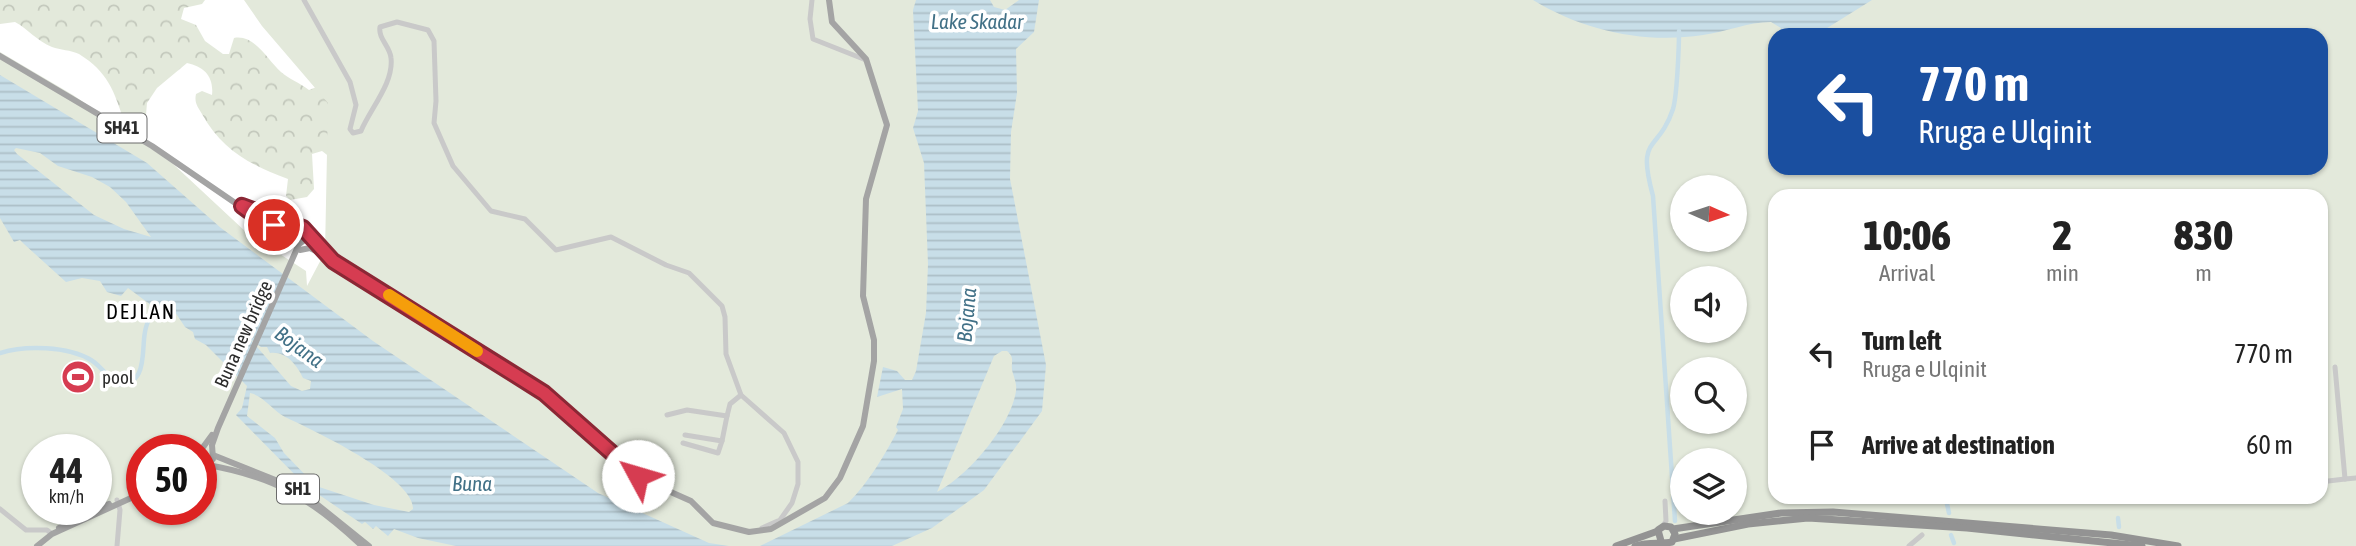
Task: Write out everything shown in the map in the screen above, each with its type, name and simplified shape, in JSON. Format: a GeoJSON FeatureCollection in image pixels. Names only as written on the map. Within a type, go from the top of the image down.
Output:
{"type":"FeatureCollection","features":[{"type":"Feature","properties":{"kind":"highway"},"geometry":{"type":"LineString","coordinates":[[1616,546],[1666,526],[1781,513],[1833,512],[2069,531],[2178,546]]}},
{"type":"Feature","properties":{"kind":"highway"},"geometry":{"type":"LineString","coordinates":[[1635,546],[1668,543],[1748,524],[1808,518],[1967,528],[2142,546]]}},
{"type":"Feature","properties":{"kind":"highway"},"geometry":{"type":"LineString","coordinates":[[1666,526],[1668,543]]}},
{"type":"Feature","properties":{"kind":"highway"},"geometry":{"type":"LineString","coordinates":[[1666,526],[1668,543]]}},
{"type":"Feature","properties":{"kind":"main road"},"geometry":{"type":"LineString","coordinates":[[303,228],[317,240],[331,260],[544,393],[596,437],[618,461],[644,480],[691,502],[716,524],[757,532],[777,527],[829,495],[845,470],[864,423],[875,357],[863,296],[866,199],[887,129],[866,60],[832,22],[829,0]]}},
{"type":"Feature","properties":{"kind":"main road","name":"SH41"},"geometry":{"type":"LineString","coordinates":[[0,56],[152,146],[261,220],[282,226]]}},
{"type":"Feature","properties":{"kind":"main road","name":"SH41"},"geometry":{"type":"LineString","coordinates":[[242,206],[303,228]]}},
{"type":"Feature","properties":{"kind":"main road"},"geometry":{"type":"LineString","coordinates":[[282,226],[317,240]]}},
{"type":"Feature","properties":{"kind":"main road"},"geometry":{"type":"LineString","coordinates":[[282,226],[292,233],[298,250],[310,248],[319,252]]}},
{"type":"Feature","properties":{"kind":"main road"},"geometry":{"type":"LineString","coordinates":[[303,228],[331,265],[350,272]]}},
{"type":"Feature","properties":{"kind":"main road","name":"Buna new bridge"},"geometry":{"type":"LineString","coordinates":[[218,428],[298,250],[307,236]]}},
{"type":"Feature","properties":{"kind":"main road"},"geometry":{"type":"LineString","coordinates":[[213,434],[218,428]]}},
{"type":"Feature","properties":{"kind":"main road"},"geometry":{"type":"LineString","coordinates":[[217,434],[218,428]]}},
{"type":"Feature","properties":{"kind":"main road","name":"SH1"},"geometry":{"type":"LineString","coordinates":[[217,456],[298,489],[369,546]]}},
{"type":"Feature","properties":{"kind":"main road","name":"SH1"},"geometry":{"type":"LineString","coordinates":[[217,467],[243,470],[291,491],[330,518],[362,546]]}},
{"type":"Feature","properties":{"kind":"main road"},"geometry":{"type":"LineString","coordinates":[[37,546],[54,533],[126,499]]}},
{"type":"Feature","properties":{"kind":"street"},"geometry":{"type":"LineString","coordinates":[[304,0],[351,82],[356,99],[350,129],[353,133],[361,131],[390,73],[391,59],[380,35],[380,27],[397,22],[428,30],[434,41],[434,122],[450,160],[463,180],[491,211],[525,219],[556,250],[611,237],[688,273],[725,311],[726,354],[741,395],[784,433],[798,463],[797,484],[792,503],[780,520],[757,532]]}},
{"type":"Feature","properties":{"kind":"street"},"geometry":{"type":"LineString","coordinates":[[812,0],[810,19],[813,39],[866,60]]}},
{"type":"Feature","properties":{"kind":"street"},"geometry":{"type":"LineString","coordinates":[[2335,367],[2345,479]]}},
{"type":"Feature","properties":{"kind":"street"},"geometry":{"type":"LineString","coordinates":[[683,443],[718,453],[730,404],[741,395]]}},
{"type":"Feature","properties":{"kind":"street"},"geometry":{"type":"LineString","coordinates":[[667,415],[687,410],[727,416]]}},
{"type":"Feature","properties":{"kind":"street"},"geometry":{"type":"LineString","coordinates":[[685,435],[722,441]]}},
{"type":"Feature","properties":{"kind":"street"},"geometry":{"type":"LineString","coordinates":[[2328,481],[2356,478]]}},
{"type":"Feature","properties":{"kind":"street"},"geometry":{"type":"LineString","coordinates":[[1665,501],[1666,526]]}},
{"type":"Feature","properties":{"kind":"street"},"geometry":{"type":"LineString","coordinates":[[115,504],[120,518],[117,546]]}},
{"type":"Feature","properties":{"kind":"street"},"geometry":{"type":"LineString","coordinates":[[0,509],[26,530],[54,533]]}},
{"type":"Feature","properties":{"kind":"street"},"geometry":{"type":"LineString","coordinates":[[1909,546],[1922,535]]}},
{"type":"Feature","properties":{"kind":"green space"},"geometry":{"type":"Polygon","coordinates":[[[0,0],[205,0],[202,4],[184,8],[181,19],[196,25],[205,41],[223,54],[229,54],[234,38],[242,38],[255,44],[281,72],[309,90],[331,81],[331,158],[322,151],[312,154],[314,189],[307,197],[290,200],[286,196],[288,179],[238,155],[210,127],[198,107],[196,94],[202,91],[212,95],[211,83],[207,73],[187,63],[157,88],[147,103],[146,115],[134,128],[124,121],[109,83],[97,68],[79,54],[47,44],[15,22],[0,24],[0,0]]]}},
{"type":"Feature","properties":{"kind":"green space"},"geometry":{"type":"Polygon","coordinates":[[[244,0],[2356,0],[2356,546],[0,546],[0,52],[73,95],[172,163],[246,232],[306,271],[307,286],[325,252],[328,103],[262,26],[244,0]]]}},
{"type":"Feature","properties":{"kind":"water"},"geometry":{"type":"Polygon","coordinates":[[[916,0],[990,0],[994,7],[1005,10],[1019,0],[1039,0],[1034,32],[1016,49],[1017,93],[1011,132],[1010,179],[1046,365],[1042,411],[984,490],[932,528],[892,546],[760,546],[848,503],[856,495],[893,440],[903,409],[902,389],[877,397],[883,367],[897,371],[905,380],[912,380],[916,371],[926,313],[928,264],[924,163],[913,128],[918,111],[913,10],[916,0]],[[1007,351],[994,356],[937,492],[974,463],[1006,419],[1016,388],[1012,358],[1007,351]]]}},
{"type":"Feature","properties":{"kind":"water"},"geometry":{"type":"Polygon","coordinates":[[[1533,0],[1872,0],[1827,28],[1781,28],[1771,22],[1703,35],[1659,38],[1594,27],[1533,0]]]}},
{"type":"Feature","properties":{"kind":"water","name":"Buna"},"geometry":{"type":"Polygon","coordinates":[[[0,75],[147,163],[221,228],[373,341],[598,493],[709,543],[729,546],[456,546],[418,538],[394,529],[388,536],[376,526],[373,529],[365,522],[362,524],[306,486],[236,415],[242,408],[247,386],[206,345],[195,339],[193,332],[185,327],[167,300],[161,308],[151,305],[128,288],[121,296],[107,292],[100,281],[82,278],[66,282],[20,240],[14,242],[0,218],[0,75]],[[16,148],[14,150],[17,154],[94,215],[124,229],[151,237],[126,202],[110,187],[92,177],[58,166],[40,153],[16,148]],[[250,339],[291,386],[302,391],[310,389],[311,381],[303,378],[286,357],[270,353],[267,347],[261,347],[250,339]],[[250,393],[247,416],[275,438],[284,453],[316,486],[374,505],[409,512],[413,509],[409,497],[398,483],[380,469],[337,443],[285,417],[250,393]]]}},
{"type":"Feature","properties":{"kind":"waterway"},"geometry":{"type":"LineString","coordinates":[[1670,448],[1653,196],[1647,163],[1651,146],[1673,109],[1679,31]]}},
{"type":"Feature","properties":{"kind":"waterway"},"geometry":{"type":"LineString","coordinates":[[0,353],[34,348],[71,352],[95,362],[115,384],[126,383],[133,380],[141,366],[146,329],[153,306]]}},
{"type":"Feature","properties":{"kind":"waterway"},"geometry":{"type":"LineString","coordinates":[[1947,504],[1949,513]]}},
{"type":"Feature","properties":{"kind":"waterway"},"geometry":{"type":"LineString","coordinates":[[2118,518],[2119,527]]}},
{"type":"Feature","properties":{"kind":"waterway"},"geometry":{"type":"LineString","coordinates":[[1951,535],[1954,543]]}},
{"type":"Feature","properties":{"kind":"slow traffic"},"geometry":{"type":"LineString","coordinates":[[389,295],[477,351]]}},
{"type":"Feature","properties":{"kind":"place","name":"pool"},"geometry":{"type":"Point","coordinates":[78,377]}},
{"type":"Feature","properties":{"kind":"district","name":"DEJLAN"},"geometry":{"type":"Point","coordinates":[141,312]}},
{"type":"Feature","properties":{"kind":"route"},"geometry":{"type":"LineString","coordinates":[[274,225],[261,220],[242,206],[307,231],[333,261],[544,393],[638,476]]}},
{"type":"Feature","properties":{"kind":"water label","name":"Lake Skadar"},"geometry":{"type":"Point","coordinates":[977,22]}},
{"type":"Feature","properties":{"kind":"water label","name":"Bojana"},"geometry":{"type":"Point","coordinates":[967,315]}},
{"type":"Feature","properties":{"kind":"water label","name":"Bojana"},"geometry":{"type":"Point","coordinates":[299,347]}}]}
